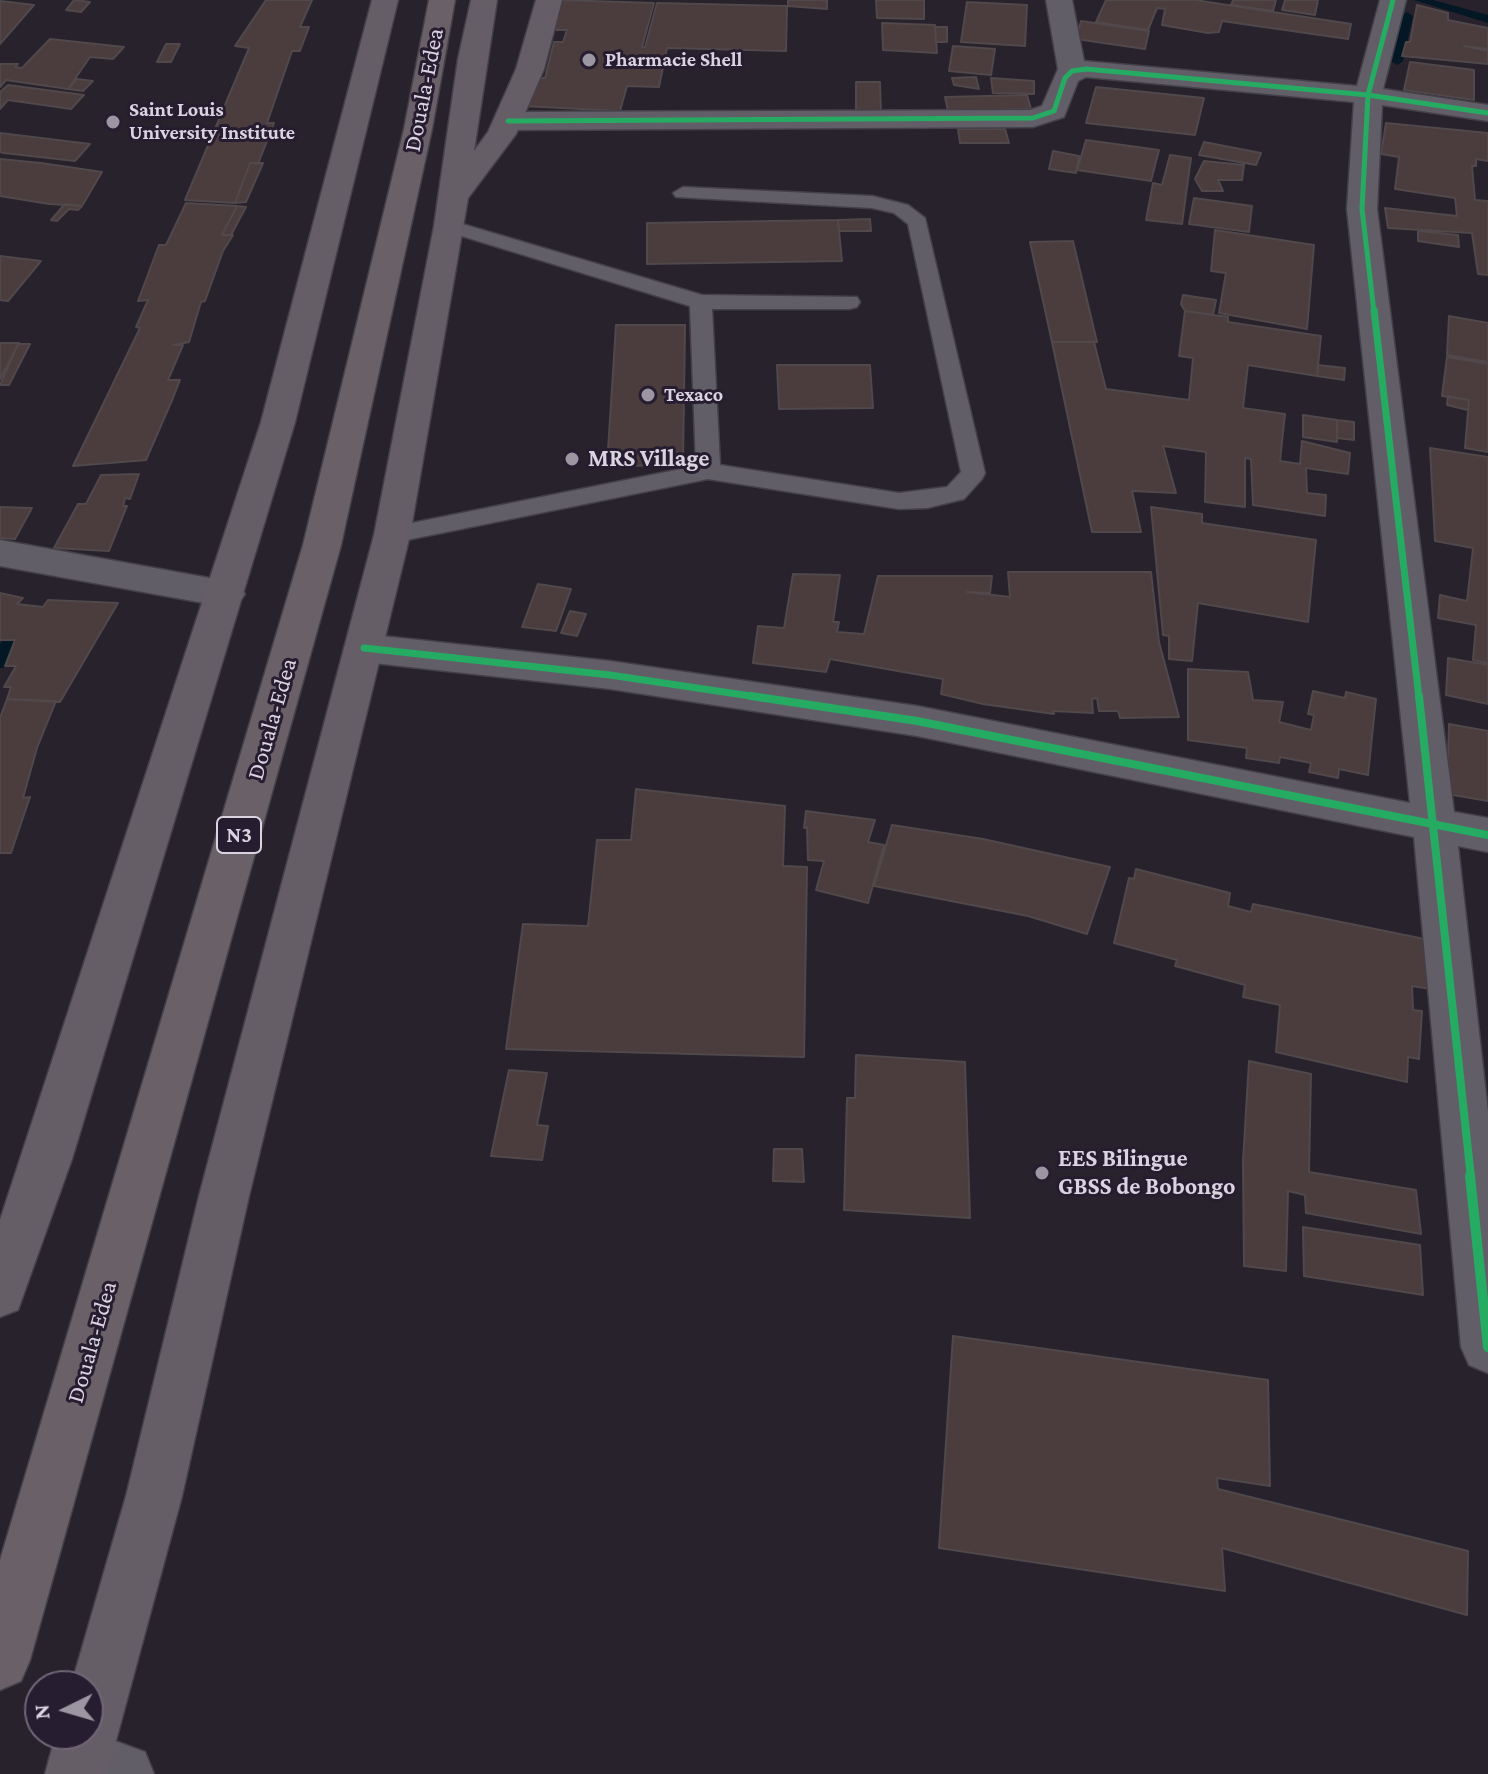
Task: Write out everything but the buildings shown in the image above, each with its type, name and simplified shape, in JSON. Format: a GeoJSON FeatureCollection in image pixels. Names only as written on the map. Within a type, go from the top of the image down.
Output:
{"type":"FeatureCollection","features":[{"type":"Feature","properties":{"kind":"highway","name":"Douala-Edea"},"geometry":{"type":"LineString","coordinates":[[0,1660],[322,545],[418,129],[442,0]]}},
{"type":"Feature","properties":{"kind":"main road"},"geometry":{"type":"LineString","coordinates":[[0,1292],[47,1159],[278,422],[385,0]]}},
{"type":"Feature","properties":{"kind":"main road"},"geometry":{"type":"LineString","coordinates":[[91,1754],[224,1196],[392,535],[452,211],[472,59],[484,0]]}},
{"type":"Feature","properties":{"kind":"main road"},"geometry":{"type":"LineString","coordinates":[[452,211],[508,121],[530,69],[549,0]]}},
{"type":"Feature","properties":{"kind":"main road"},"geometry":{"type":"LineString","coordinates":[[0,1241],[47,1159]]}},
{"type":"Feature","properties":{"kind":"street"},"geometry":{"type":"LineString","coordinates":[[1059,0],[1072,71]]}},
{"type":"Feature","properties":{"kind":"street"},"geometry":{"type":"LineString","coordinates":[[1393,0],[1368,95],[1362,209],[1434,824],[1488,1347]]}},
{"type":"Feature","properties":{"kind":"street"},"geometry":{"type":"LineString","coordinates":[[508,121],[1033,118],[1054,111],[1065,78],[1072,71],[1086,69],[1368,95],[1488,113]]}},
{"type":"Feature","properties":{"kind":"street"},"geometry":{"type":"LineString","coordinates":[[0,553],[226,594]]}},
{"type":"Feature","properties":{"kind":"street"},"geometry":{"type":"LineString","coordinates":[[364,648],[610,675],[917,721],[1488,835]]}},
{"type":"Feature","properties":{"kind":"lane"},"geometry":{"type":"LineString","coordinates":[[392,535],[708,471],[899,501],[927,500],[955,493],[973,473],[918,222],[901,209],[872,202],[683,193]]}},
{"type":"Feature","properties":{"kind":"lane"},"geometry":{"type":"LineString","coordinates":[[452,211],[701,302],[849,302]]}},
{"type":"Feature","properties":{"kind":"lane"},"geometry":{"type":"LineString","coordinates":[[701,302],[708,471]]}},
{"type":"Feature","properties":{"kind":"waterway"},"geometry":{"type":"LineString","coordinates":[[1420,0],[1488,19]]}},
{"type":"Feature","properties":{"kind":"waterway"},"geometry":{"type":"LineString","coordinates":[[1397,61],[1407,16]]}},
{"type":"Feature","properties":{"kind":"waterway"},"geometry":{"type":"LineString","coordinates":[[0,662],[11,640]]}},
{"type":"Feature","properties":{"kind":"cycle path"},"geometry":{"type":"LineString","coordinates":[[1393,0],[1368,95],[1362,209],[1434,824],[1488,1347]]}},
{"type":"Feature","properties":{"kind":"cycle path"},"geometry":{"type":"LineString","coordinates":[[508,121],[1033,118],[1054,111],[1065,78],[1072,71],[1086,69],[1368,95],[1488,113]]}},
{"type":"Feature","properties":{"kind":"cycle path"},"geometry":{"type":"LineString","coordinates":[[364,648],[610,675],[917,721],[1488,835]]}},
{"type":"Feature","properties":{"kind":"place","name":"Pharmacie Shell"},"geometry":{"type":"Point","coordinates":[589,60]}},
{"type":"Feature","properties":{"kind":"place","name":"Saint Louis University Institute"},"geometry":{"type":"Point","coordinates":[113,122]}},
{"type":"Feature","properties":{"kind":"place","name":"Texaco"},"geometry":{"type":"Point","coordinates":[648,395]}},
{"type":"Feature","properties":{"kind":"place","name":"MRS Village"},"geometry":{"type":"Point","coordinates":[572,459]}},
{"type":"Feature","properties":{"kind":"place","name":"EES Bilingue GBSS de Bobongo"},"geometry":{"type":"Point","coordinates":[1042,1173]}}]}
